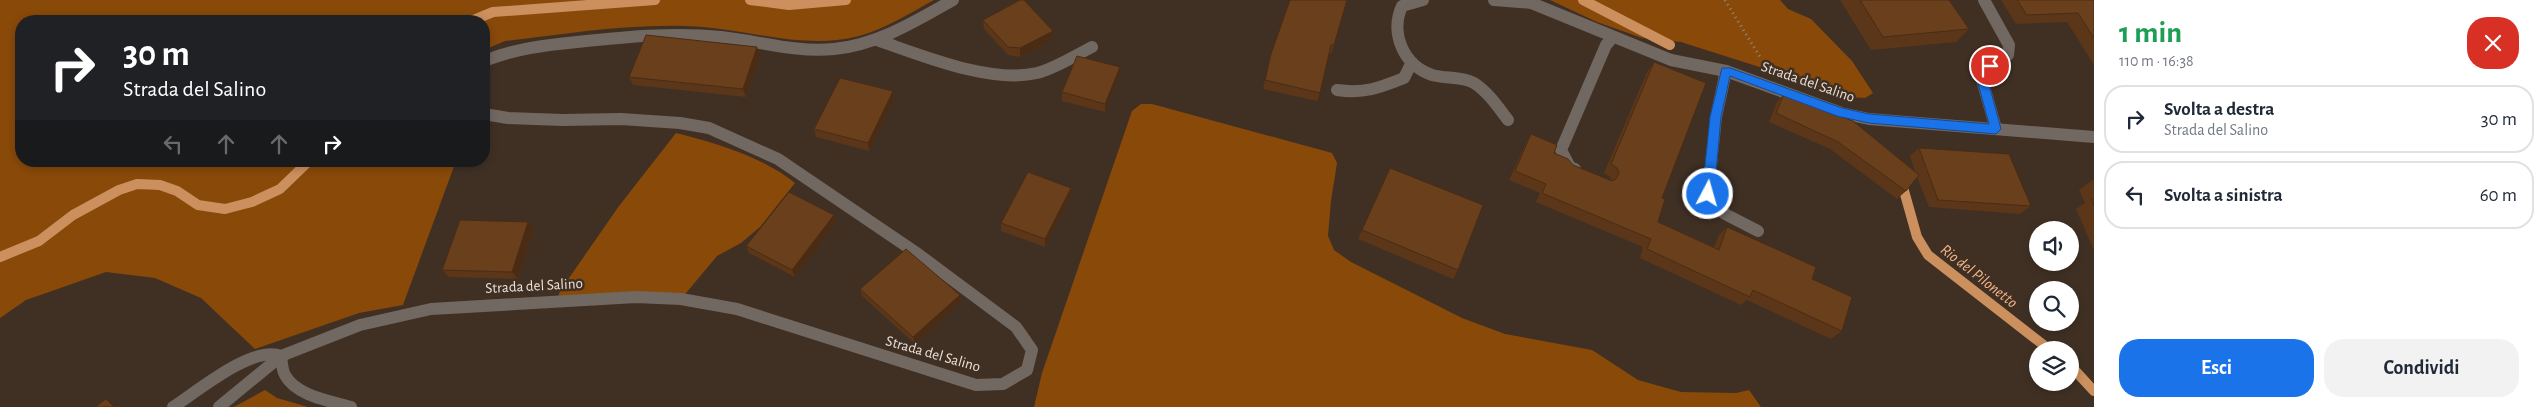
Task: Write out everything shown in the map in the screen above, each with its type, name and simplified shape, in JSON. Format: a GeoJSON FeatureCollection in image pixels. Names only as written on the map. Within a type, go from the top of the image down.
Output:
{"type":"FeatureCollection","features":[{"type":"Feature","properties":{"kind":"street"},"geometry":{"type":"LineString","coordinates":[[490,58],[510,52],[548,45],[655,33],[721,36],[805,49],[833,49],[878,40],[953,0]]}},
{"type":"Feature","properties":{"kind":"street"},"geometry":{"type":"LineString","coordinates":[[1423,0],[1402,6],[1395,16],[1395,31],[1401,47],[1412,62],[1428,73],[1472,83],[1491,100],[1508,120]]}},
{"type":"Feature","properties":{"kind":"street","name":"Strada del Salino"},"geometry":{"type":"LineString","coordinates":[[1494,0],[1528,2],[1671,60],[1726,71],[1841,113],[1869,119],[2094,137]]}},
{"type":"Feature","properties":{"kind":"street"},"geometry":{"type":"LineString","coordinates":[[1984,0],[2010,45],[2008,55],[1990,66],[1981,76],[1996,129]]}},
{"type":"Feature","properties":{"kind":"street"},"geometry":{"type":"LineString","coordinates":[[1587,174],[1570,167],[1561,150],[1606,45],[1613,37]]}},
{"type":"Feature","properties":{"kind":"street"},"geometry":{"type":"LineString","coordinates":[[878,40],[926,56],[1002,74],[1030,74],[1052,67],[1092,46]]}},
{"type":"Feature","properties":{"kind":"street"},"geometry":{"type":"LineString","coordinates":[[1337,90],[1357,93],[1380,88],[1404,78],[1412,62]]}},
{"type":"Feature","properties":{"kind":"street"},"geometry":{"type":"LineString","coordinates":[[1726,71],[1716,117],[1708,194],[1725,214],[1758,231]]}},
{"type":"Feature","properties":{"kind":"street","name":"Strada del Salino"},"geometry":{"type":"LineString","coordinates":[[219,407],[281,356],[360,325],[431,309],[636,297],[681,299],[737,308],[976,386],[1004,384],[1027,370],[1032,350],[1016,327],[918,254],[778,159],[709,128],[680,123],[621,118],[508,118],[490,115]]}},
{"type":"Feature","properties":{"kind":"street"},"geometry":{"type":"LineString","coordinates":[[173,407],[249,358],[273,353],[281,356],[285,374],[292,385],[318,397],[351,407]]}},
{"type":"Feature","properties":{"kind":"path"},"geometry":{"type":"LineString","coordinates":[[1725,0],[1782,91]]}},
{"type":"Feature","properties":{"kind":"shaded area"},"geometry":{"type":"Polygon","coordinates":[[[0,0],[934,0],[878,29],[859,36],[838,40],[794,40],[707,27],[663,26],[595,30],[505,41],[490,47],[490,15],[15,15],[15,167],[454,167],[403,305],[359,313],[255,349],[201,298],[155,278],[106,272],[26,300],[0,318],[0,0]]]}},
{"type":"Feature","properties":{"kind":"shaded area"},"geometry":{"type":"Polygon","coordinates":[[[1550,0],[1780,0],[1788,9],[1811,19],[1852,61],[1873,93],[1865,98],[1834,96],[1785,75],[1681,42],[1642,38],[1597,22],[1550,0]]]}},
{"type":"Feature","properties":{"kind":"shaded area"},"geometry":{"type":"Polygon","coordinates":[[[1141,104],[1152,104],[1332,153],[1337,163],[1328,236],[1334,250],[1351,262],[1462,318],[1505,334],[1592,350],[1638,380],[1681,392],[1736,393],[1749,390],[1761,407],[1034,407],[1042,373],[1132,111],[1141,104]]]}},
{"type":"Feature","properties":{"kind":"shaded area"},"geometry":{"type":"Polygon","coordinates":[[[676,133],[723,146],[754,158],[795,183],[760,227],[741,243],[717,256],[681,299],[557,300],[560,291],[619,206],[676,133]]]}},
{"type":"Feature","properties":{"kind":"shaded area"},"geometry":{"type":"Polygon","coordinates":[[[265,390],[277,398],[308,407],[234,407],[265,390]]]}},
{"type":"Feature","properties":{"kind":"building"},"geometry":{"type":"Polygon","coordinates":[[[1020,0],[1024,0],[1053,31],[1020,48],[1008,47],[983,20],[1020,0]]]}},
{"type":"Feature","properties":{"kind":"building"},"geometry":{"type":"Polygon","coordinates":[[[1290,0],[1347,0],[1334,45],[1331,45],[1320,93],[1265,80],[1271,54],[1290,0]]]}},
{"type":"Feature","properties":{"kind":"building"},"geometry":{"type":"Polygon","coordinates":[[[1860,0],[1949,0],[1969,29],[1883,37],[1860,0]]]}},
{"type":"Feature","properties":{"kind":"building"},"geometry":{"type":"Polygon","coordinates":[[[2017,0],[2094,0],[2094,38],[2078,13],[2027,15],[2017,0]]]}},
{"type":"Feature","properties":{"kind":"building"},"geometry":{"type":"Polygon","coordinates":[[[646,35],[757,47],[743,89],[629,77],[646,35]]]}},
{"type":"Feature","properties":{"kind":"building"},"geometry":{"type":"Polygon","coordinates":[[[1077,56],[1120,67],[1105,104],[1062,92],[1077,56]]]}},
{"type":"Feature","properties":{"kind":"building"},"geometry":{"type":"Polygon","coordinates":[[[1654,62],[1706,83],[1662,198],[1665,199],[1658,222],[1719,250],[1727,227],[1816,267],[1812,279],[1852,297],[1842,331],[1753,290],[1750,297],[1647,249],[1651,239],[1542,193],[1546,184],[1515,171],[1531,134],[1557,145],[1554,153],[1568,159],[1573,165],[1612,181],[1616,179],[1619,173],[1617,168],[1611,164],[1654,62]]]}},
{"type":"Feature","properties":{"kind":"building"},"geometry":{"type":"Polygon","coordinates":[[[840,78],[893,91],[868,143],[814,129],[840,78]]]}},
{"type":"Feature","properties":{"kind":"building"},"geometry":{"type":"Polygon","coordinates":[[[1784,94],[1853,121],[1919,175],[1906,191],[1838,142],[1776,113],[1784,94]]]}},
{"type":"Feature","properties":{"kind":"building"},"geometry":{"type":"Polygon","coordinates":[[[1919,148],[2009,154],[2031,206],[1938,200],[1919,148]]]}},
{"type":"Feature","properties":{"kind":"building"},"geometry":{"type":"Polygon","coordinates":[[[1390,168],[1483,205],[1458,270],[1362,230],[1390,168]]]}},
{"type":"Feature","properties":{"kind":"building"},"geometry":{"type":"Polygon","coordinates":[[[1028,172],[1071,188],[1045,239],[1001,223],[1028,172]]]}},
{"type":"Feature","properties":{"kind":"building"},"geometry":{"type":"Polygon","coordinates":[[[789,192],[834,215],[792,270],[746,246],[789,192]]]}},
{"type":"Feature","properties":{"kind":"building"},"geometry":{"type":"Polygon","coordinates":[[[460,220],[528,222],[512,272],[442,270],[460,220]]]}},
{"type":"Feature","properties":{"kind":"building"},"geometry":{"type":"Polygon","coordinates":[[[906,249],[960,295],[913,337],[860,289],[906,249]]]}},
{"type":"Feature","properties":{"kind":"building"},"geometry":{"type":"Polygon","coordinates":[[[106,399],[114,407],[95,407],[106,399]]]}},
{"type":"Feature","properties":{"kind":"waterway","name":"Rio del Pilonetto"},"geometry":{"type":"LineString","coordinates":[[486,15],[493,12],[655,0]]}},
{"type":"Feature","properties":{"kind":"waterway","name":"Rio del Pilonetto"},"geometry":{"type":"LineString","coordinates":[[750,0],[789,5],[846,0]]}},
{"type":"Feature","properties":{"kind":"waterway","name":"Rio del Pilonetto"},"geometry":{"type":"LineString","coordinates":[[1583,0],[1670,45]]}},
{"type":"Feature","properties":{"kind":"waterway","name":"Rio del Pilonetto"},"geometry":{"type":"LineString","coordinates":[[0,257],[39,241],[73,215],[119,190],[137,184],[160,185],[177,191],[198,205],[225,209],[252,202],[280,189],[303,167]]}},
{"type":"Feature","properties":{"kind":"waterway","name":"Rio del Pilonetto"},"geometry":{"type":"LineString","coordinates":[[1901,180],[1917,237],[1928,255],[2038,341]]}},
{"type":"Feature","properties":{"kind":"waterway","name":"Rio del Pilonetto"},"geometry":{"type":"LineString","coordinates":[[2079,375],[2094,391]]}},
{"type":"Feature","properties":{"kind":"route"},"geometry":{"type":"LineString","coordinates":[[1708,194],[1716,117],[1726,71],[1841,113],[1869,119],[1996,129],[1981,76],[1990,66]]}}]}
